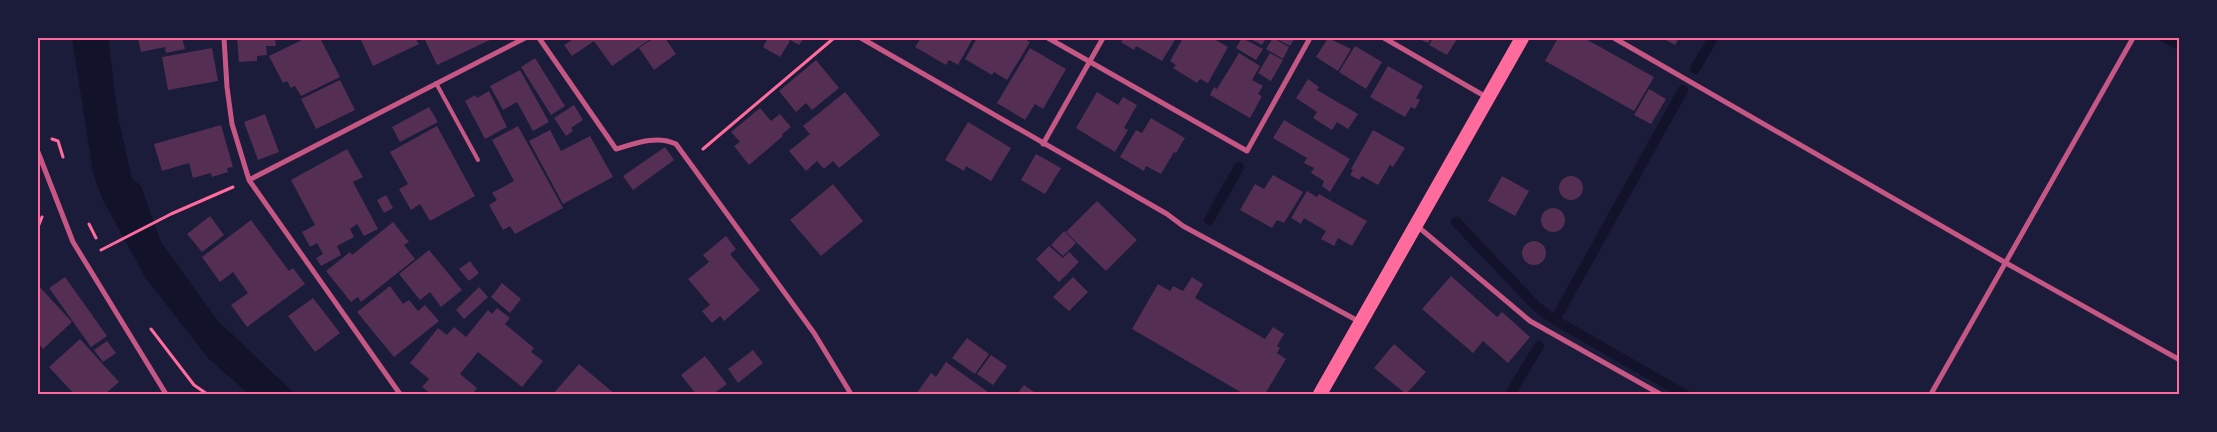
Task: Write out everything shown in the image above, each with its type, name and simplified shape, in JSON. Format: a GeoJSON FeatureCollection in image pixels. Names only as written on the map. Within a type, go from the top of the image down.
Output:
{"type":"FeatureCollection","features":[{"type":"Feature","properties":{"kind":"highway"},"geometry":{"type":"LineString","coordinates":[[1320,394],[1522,38]]}},
{"type":"Feature","properties":{"kind":"street"},"geometry":{"type":"LineString","coordinates":[[224,38],[227,87],[232,124],[249,180],[400,394]]}},
{"type":"Feature","properties":{"kind":"street"},"geometry":{"type":"LineString","coordinates":[[249,180],[525,38]]}},
{"type":"Feature","properties":{"kind":"street"},"geometry":{"type":"LineString","coordinates":[[539,38],[616,149],[643,141],[666,140],[676,144],[687,162],[814,333],[851,394]]}},
{"type":"Feature","properties":{"kind":"street"},"geometry":{"type":"LineString","coordinates":[[861,38],[1167,214],[1183,226],[1360,322]]}},
{"type":"Feature","properties":{"kind":"street"},"geometry":{"type":"LineString","coordinates":[[1048,38],[1247,151],[1310,38]]}},
{"type":"Feature","properties":{"kind":"street"},"geometry":{"type":"LineString","coordinates":[[1043,144],[1103,38]]}},
{"type":"Feature","properties":{"kind":"street"},"geometry":{"type":"LineString","coordinates":[[1384,38],[1488,98]]}},
{"type":"Feature","properties":{"kind":"street"},"geometry":{"type":"LineString","coordinates":[[1614,38],[2006,263],[2180,360]]}},
{"type":"Feature","properties":{"kind":"street"},"geometry":{"type":"LineString","coordinates":[[1931,394],[2133,38]]}},
{"type":"Feature","properties":{"kind":"street"},"geometry":{"type":"LineString","coordinates":[[38,152],[73,242],[166,394]]}},
{"type":"Feature","properties":{"kind":"street"},"geometry":{"type":"LineString","coordinates":[[1416,225],[1530,321],[1660,394]]}},
{"type":"Feature","properties":{"kind":"lane"},"geometry":{"type":"LineString","coordinates":[[436,83],[478,160]]}},
{"type":"Feature","properties":{"kind":"path"},"geometry":{"type":"LineString","coordinates":[[687,162],[834,38]]}},
{"type":"Feature","properties":{"kind":"path"},"geometry":{"type":"LineString","coordinates":[[44,136],[58,141],[65,165]]}},
{"type":"Feature","properties":{"kind":"path"},"geometry":{"type":"LineString","coordinates":[[101,250],[171,214],[249,180]]}},
{"type":"Feature","properties":{"kind":"path"},"geometry":{"type":"LineString","coordinates":[[85,215],[106,258]]}},
{"type":"Feature","properties":{"kind":"path"},"geometry":{"type":"LineString","coordinates":[[148,326],[194,385],[207,394]]}},
{"type":"Feature","properties":{"kind":"shaded area"},"geometry":{"type":"Polygon","coordinates":[[[72,38],[108,38],[118,117],[132,179],[141,186],[161,242],[218,321],[295,394],[249,394],[209,359],[145,277],[102,198],[93,173],[72,38]]]}},
{"type":"Feature","properties":{"kind":"building"},"geometry":{"type":"Polygon","coordinates":[[[138,38],[182,38],[185,49],[166,53],[165,47],[141,52],[138,38]]]}},
{"type":"Feature","properties":{"kind":"building"},"geometry":{"type":"Polygon","coordinates":[[[237,38],[275,38],[276,46],[266,46],[267,55],[257,56],[257,61],[239,62],[237,38]]]}},
{"type":"Feature","properties":{"kind":"building"},"geometry":{"type":"Polygon","coordinates":[[[306,38],[320,38],[340,77],[301,96],[295,86],[291,88],[287,81],[283,83],[269,56],[306,38]]]}},
{"type":"Feature","properties":{"kind":"building"},"geometry":{"type":"Polygon","coordinates":[[[360,38],[415,38],[419,44],[373,66],[360,38]]]}},
{"type":"Feature","properties":{"kind":"building"},"geometry":{"type":"Polygon","coordinates":[[[424,38],[494,38],[437,65],[424,38]]]}},
{"type":"Feature","properties":{"kind":"building"},"geometry":{"type":"Polygon","coordinates":[[[575,38],[652,38],[612,66],[594,41],[572,56],[564,45],[575,38]]]}},
{"type":"Feature","properties":{"kind":"building"},"geometry":{"type":"Polygon","coordinates":[[[654,38],[665,38],[676,54],[654,70],[639,48],[654,38]]]}},
{"type":"Feature","properties":{"kind":"building"},"geometry":{"type":"Polygon","coordinates":[[[768,38],[785,38],[790,41],[780,57],[763,47],[768,38]]]}},
{"type":"Feature","properties":{"kind":"building"},"geometry":{"type":"Polygon","coordinates":[[[787,38],[804,38],[799,45],[787,38]]]}},
{"type":"Feature","properties":{"kind":"building"},"geometry":{"type":"Polygon","coordinates":[[[921,38],[973,38],[958,65],[949,60],[946,65],[915,47],[921,38]]]}},
{"type":"Feature","properties":{"kind":"building"},"geometry":{"type":"Polygon","coordinates":[[[977,38],[1022,38],[1030,42],[1007,80],[994,72],[992,75],[965,59],[977,38]]]}},
{"type":"Feature","properties":{"kind":"building"},"geometry":{"type":"Polygon","coordinates":[[[1124,38],[1176,38],[1162,61],[1136,46],[1134,50],[1121,42],[1124,38]]]}},
{"type":"Feature","properties":{"kind":"building"},"geometry":{"type":"Polygon","coordinates":[[[1183,38],[1212,38],[1228,47],[1208,83],[1200,79],[1197,83],[1173,68],[1176,65],[1170,61],[1183,38]]]}},
{"type":"Feature","properties":{"kind":"building"},"geometry":{"type":"Polygon","coordinates":[[[1242,38],[1263,49],[1256,60],[1236,48],[1242,38]]]}},
{"type":"Feature","properties":{"kind":"building"},"geometry":{"type":"Polygon","coordinates":[[[1249,38],[1266,38],[1262,45],[1249,38]]]}},
{"type":"Feature","properties":{"kind":"building"},"geometry":{"type":"Polygon","coordinates":[[[1273,38],[1289,47],[1283,59],[1266,49],[1273,38]]]}},
{"type":"Feature","properties":{"kind":"building"},"geometry":{"type":"Polygon","coordinates":[[[1275,38],[1295,38],[1290,46],[1275,38]]]}},
{"type":"Feature","properties":{"kind":"building"},"geometry":{"type":"Polygon","coordinates":[[[1328,38],[1351,49],[1338,71],[1316,57],[1328,38]]]}},
{"type":"Feature","properties":{"kind":"building"},"geometry":{"type":"Polygon","coordinates":[[[1417,38],[1431,38],[1428,43],[1417,38]]]}},
{"type":"Feature","properties":{"kind":"building"},"geometry":{"type":"Polygon","coordinates":[[[1433,38],[1457,39],[1447,55],[1429,45],[1433,38]]]}},
{"type":"Feature","properties":{"kind":"building"},"geometry":{"type":"Polygon","coordinates":[[[1558,38],[1584,38],[1654,77],[1634,111],[1545,61],[1558,38]]]}},
{"type":"Feature","properties":{"kind":"building"},"geometry":{"type":"Polygon","coordinates":[[[1662,38],[1679,38],[1675,45],[1662,38]]]}},
{"type":"Feature","properties":{"kind":"building"},"geometry":{"type":"Polygon","coordinates":[[[1355,46],[1382,62],[1366,89],[1339,72],[1355,46]]]}},
{"type":"Feature","properties":{"kind":"building"},"geometry":{"type":"Polygon","coordinates":[[[212,48],[218,81],[168,90],[162,57],[212,48]]]}},
{"type":"Feature","properties":{"kind":"building"},"geometry":{"type":"Polygon","coordinates":[[[1030,48],[1066,69],[1043,109],[1035,104],[1025,120],[997,103],[1030,48]]]}},
{"type":"Feature","properties":{"kind":"building"},"geometry":{"type":"Polygon","coordinates":[[[1239,53],[1260,66],[1252,80],[1263,86],[1258,94],[1262,96],[1250,118],[1210,95],[1214,87],[1217,89],[1239,53]]]}},
{"type":"Feature","properties":{"kind":"building"},"geometry":{"type":"Polygon","coordinates":[[[1270,53],[1283,60],[1271,81],[1258,73],[1270,53]]]}},
{"type":"Feature","properties":{"kind":"building"},"geometry":{"type":"Polygon","coordinates":[[[535,58],[565,106],[551,115],[521,67],[535,58]]]}},
{"type":"Feature","properties":{"kind":"building"},"geometry":{"type":"Polygon","coordinates":[[[816,60],[839,88],[812,110],[806,103],[796,112],[779,91],[816,60]]]}},
{"type":"Feature","properties":{"kind":"building"},"geometry":{"type":"Polygon","coordinates":[[[1388,66],[1423,86],[1416,98],[1420,100],[1415,109],[1411,107],[1405,117],[1370,97],[1388,66]]]}},
{"type":"Feature","properties":{"kind":"building"},"geometry":{"type":"Polygon","coordinates":[[[520,70],[549,122],[533,131],[517,102],[503,110],[490,86],[520,70]]]}},
{"type":"Feature","properties":{"kind":"building"},"geometry":{"type":"Polygon","coordinates":[[[1308,79],[1319,87],[1317,90],[1358,114],[1348,129],[1337,122],[1332,130],[1313,118],[1317,112],[1296,98],[1308,79]]]}},
{"type":"Feature","properties":{"kind":"building"},"geometry":{"type":"Polygon","coordinates":[[[340,80],[355,110],[316,129],[301,99],[340,80]]]}},
{"type":"Feature","properties":{"kind":"building"},"geometry":{"type":"Polygon","coordinates":[[[1649,89],[1666,99],[1651,124],[1634,115],[1649,89]]]}},
{"type":"Feature","properties":{"kind":"building"},"geometry":{"type":"Polygon","coordinates":[[[489,91],[507,127],[485,139],[465,101],[475,95],[477,98],[489,91]]]}},
{"type":"Feature","properties":{"kind":"building"},"geometry":{"type":"Polygon","coordinates":[[[845,92],[880,135],[839,168],[833,161],[824,169],[817,161],[806,171],[789,151],[810,134],[803,126],[845,92]]]}},
{"type":"Feature","properties":{"kind":"building"},"geometry":{"type":"Polygon","coordinates":[[[1097,92],[1118,105],[1123,97],[1137,105],[1124,128],[1128,130],[1115,152],[1076,128],[1097,92]]]}},
{"type":"Feature","properties":{"kind":"building"},"geometry":{"type":"Polygon","coordinates":[[[574,105],[583,120],[571,128],[573,131],[566,136],[554,118],[574,105]]]}},
{"type":"Feature","properties":{"kind":"building"},"geometry":{"type":"Polygon","coordinates":[[[429,107],[438,122],[400,142],[392,127],[429,107]]]}},
{"type":"Feature","properties":{"kind":"building"},"geometry":{"type":"Polygon","coordinates":[[[760,108],[771,121],[780,114],[791,127],[749,165],[734,146],[740,142],[731,132],[760,108]]]}},
{"type":"Feature","properties":{"kind":"building"},"geometry":{"type":"Polygon","coordinates":[[[265,114],[279,152],[258,160],[244,122],[265,114]]]}},
{"type":"Feature","properties":{"kind":"building"},"geometry":{"type":"Polygon","coordinates":[[[1151,118],[1185,138],[1161,174],[1146,166],[1144,171],[1120,157],[1136,130],[1142,133],[1151,118]]]}},
{"type":"Feature","properties":{"kind":"building"},"geometry":{"type":"Polygon","coordinates":[[[1284,120],[1350,159],[1330,192],[1322,186],[1324,181],[1311,173],[1314,168],[1304,163],[1307,158],[1273,138],[1284,120]]]}},
{"type":"Feature","properties":{"kind":"building"},"geometry":{"type":"Polygon","coordinates":[[[968,122],[1011,148],[991,181],[966,166],[964,171],[945,160],[968,122]]]}},
{"type":"Feature","properties":{"kind":"building"},"geometry":{"type":"Polygon","coordinates":[[[221,125],[233,167],[227,168],[228,172],[212,177],[211,173],[193,178],[189,163],[162,171],[154,144],[221,125]]]}},
{"type":"Feature","properties":{"kind":"building"},"geometry":{"type":"Polygon","coordinates":[[[437,126],[475,196],[430,221],[420,204],[411,210],[399,189],[408,184],[390,152],[437,126]]]}},
{"type":"Feature","properties":{"kind":"building"},"geometry":{"type":"Polygon","coordinates":[[[518,126],[563,208],[515,234],[510,226],[503,230],[489,205],[497,200],[492,193],[514,181],[492,140],[518,126]]]}},
{"type":"Feature","properties":{"kind":"building"},"geometry":{"type":"Polygon","coordinates":[[[550,130],[561,151],[590,136],[613,177],[563,204],[529,141],[550,130]]]}},
{"type":"Feature","properties":{"kind":"building"},"geometry":{"type":"Polygon","coordinates":[[[1373,130],[1405,148],[1393,167],[1390,165],[1378,185],[1362,176],[1359,180],[1350,175],[1353,170],[1351,169],[1373,130]]]}},
{"type":"Feature","properties":{"kind":"building"},"geometry":{"type":"Polygon","coordinates":[[[665,147],[674,160],[633,190],[623,176],[665,147]]]}},
{"type":"Feature","properties":{"kind":"building"},"geometry":{"type":"Polygon","coordinates":[[[347,149],[363,177],[353,182],[378,229],[364,236],[357,224],[350,229],[354,237],[337,246],[341,255],[321,266],[316,258],[323,254],[317,243],[310,247],[302,232],[315,225],[291,180],[347,149]]]}},
{"type":"Feature","properties":{"kind":"building"},"geometry":{"type":"Polygon","coordinates":[[[1036,154],[1061,168],[1045,194],[1021,180],[1036,154]]]}},
{"type":"Feature","properties":{"kind":"building"},"geometry":{"type":"Polygon","coordinates":[[[1273,175],[1303,192],[1284,223],[1277,220],[1272,228],[1240,210],[1255,184],[1264,189],[1273,175]]]}},
{"type":"Feature","properties":{"kind":"building"},"geometry":{"type":"Polygon","coordinates":[[[1502,176],[1529,191],[1515,216],[1488,201],[1502,176]]]}},
{"type":"Feature","properties":{"kind":"building"},"geometry":{"type":"Polygon","coordinates":[[[1571,176],[1576,177],[1582,183],[1582,193],[1576,199],[1571,200],[1566,199],[1560,193],[1559,188],[1560,183],[1566,177],[1571,176]]]}},
{"type":"Feature","properties":{"kind":"building"},"geometry":{"type":"Polygon","coordinates":[[[833,184],[863,221],[821,256],[790,220],[833,184]]]}},
{"type":"Feature","properties":{"kind":"building"},"geometry":{"type":"Polygon","coordinates":[[[1307,191],[1317,197],[1319,194],[1367,221],[1352,246],[1338,238],[1334,246],[1321,239],[1326,231],[1304,218],[1301,224],[1291,218],[1307,191]]]}},
{"type":"Feature","properties":{"kind":"building"},"geometry":{"type":"Polygon","coordinates":[[[386,195],[393,208],[384,213],[377,200],[386,195]]]}},
{"type":"Feature","properties":{"kind":"building"},"geometry":{"type":"Polygon","coordinates":[[[1097,201],[1137,240],[1106,271],[1066,232],[1097,201]]]}},
{"type":"Feature","properties":{"kind":"building"},"geometry":{"type":"Polygon","coordinates":[[[1553,208],[1561,212],[1565,220],[1561,228],[1553,232],[1545,228],[1541,220],[1545,212],[1553,208]]]}},
{"type":"Feature","properties":{"kind":"building"},"geometry":{"type":"Polygon","coordinates":[[[210,216],[224,235],[202,252],[187,234],[210,216]]]}},
{"type":"Feature","properties":{"kind":"building"},"geometry":{"type":"Polygon","coordinates":[[[251,220],[289,271],[293,268],[305,284],[247,327],[231,305],[248,293],[233,272],[220,282],[202,257],[251,220]]]}},
{"type":"Feature","properties":{"kind":"building"},"geometry":{"type":"Polygon","coordinates":[[[393,222],[409,242],[404,245],[415,259],[361,302],[358,297],[351,302],[326,271],[350,252],[352,255],[393,222]]]}},
{"type":"Feature","properties":{"kind":"building"},"geometry":{"type":"Polygon","coordinates":[[[1064,231],[1076,243],[1063,256],[1051,245],[1064,231]]]}},
{"type":"Feature","properties":{"kind":"building"},"geometry":{"type":"Polygon","coordinates":[[[726,236],[736,249],[730,254],[760,290],[724,321],[720,316],[712,323],[702,311],[710,305],[688,279],[709,262],[703,255],[726,236]]]}},
{"type":"Feature","properties":{"kind":"building"},"geometry":{"type":"Polygon","coordinates":[[[1534,241],[1539,242],[1545,248],[1545,258],[1539,264],[1534,265],[1529,264],[1523,258],[1522,253],[1523,248],[1529,242],[1534,241]]]}},
{"type":"Feature","properties":{"kind":"building"},"geometry":{"type":"Polygon","coordinates":[[[1049,246],[1063,258],[1069,252],[1079,262],[1059,282],[1036,259],[1049,246]]]}},
{"type":"Feature","properties":{"kind":"building"},"geometry":{"type":"Polygon","coordinates":[[[429,250],[462,290],[441,307],[430,292],[420,300],[399,274],[429,250]]]}},
{"type":"Feature","properties":{"kind":"building"},"geometry":{"type":"Polygon","coordinates":[[[470,261],[479,273],[469,281],[459,269],[470,261]]]}},
{"type":"Feature","properties":{"kind":"building"},"geometry":{"type":"Polygon","coordinates":[[[1451,276],[1497,317],[1502,312],[1530,337],[1508,363],[1483,341],[1473,353],[1422,309],[1451,276]]]}},
{"type":"Feature","properties":{"kind":"building"},"geometry":{"type":"Polygon","coordinates":[[[65,277],[107,336],[91,347],[49,288],[65,277]]]}},
{"type":"Feature","properties":{"kind":"building"},"geometry":{"type":"Polygon","coordinates":[[[1073,277],[1088,292],[1069,311],[1053,297],[1073,277]]]}},
{"type":"Feature","properties":{"kind":"building"},"geometry":{"type":"Polygon","coordinates":[[[1192,277],[1203,284],[1195,298],[1265,339],[1273,327],[1284,334],[1277,346],[1280,348],[1277,353],[1286,359],[1265,394],[1244,394],[1132,329],[1158,284],[1170,291],[1173,286],[1183,291],[1192,277]]]}},
{"type":"Feature","properties":{"kind":"building"},"geometry":{"type":"Polygon","coordinates":[[[502,283],[521,299],[510,313],[491,297],[502,283]]]}},
{"type":"Feature","properties":{"kind":"building"},"geometry":{"type":"Polygon","coordinates":[[[38,285],[72,322],[43,349],[38,343],[38,285]]]}},
{"type":"Feature","properties":{"kind":"building"},"geometry":{"type":"Polygon","coordinates":[[[390,286],[403,304],[409,300],[418,311],[425,305],[439,321],[394,357],[357,312],[390,286]]]}},
{"type":"Feature","properties":{"kind":"building"},"geometry":{"type":"Polygon","coordinates":[[[479,287],[488,297],[464,319],[456,310],[479,287]]]}},
{"type":"Feature","properties":{"kind":"building"},"geometry":{"type":"Polygon","coordinates":[[[313,298],[340,333],[315,352],[288,316],[313,298]]]}},
{"type":"Feature","properties":{"kind":"building"},"geometry":{"type":"Polygon","coordinates":[[[497,308],[510,318],[505,324],[534,348],[531,352],[543,361],[522,387],[478,352],[460,374],[477,388],[472,394],[443,394],[441,392],[439,394],[431,394],[422,387],[429,379],[410,363],[438,328],[447,335],[454,327],[466,337],[488,310],[492,314],[497,308]]]}},
{"type":"Feature","properties":{"kind":"building"},"geometry":{"type":"Polygon","coordinates":[[[967,338],[989,354],[975,374],[952,358],[967,338]]]}},
{"type":"Feature","properties":{"kind":"building"},"geometry":{"type":"Polygon","coordinates":[[[80,339],[119,382],[105,394],[74,394],[49,367],[80,339]]]}},
{"type":"Feature","properties":{"kind":"building"},"geometry":{"type":"Polygon","coordinates":[[[107,341],[116,353],[103,362],[94,350],[107,341]]]}},
{"type":"Feature","properties":{"kind":"building"},"geometry":{"type":"Polygon","coordinates":[[[1394,344],[1426,372],[1406,394],[1374,368],[1394,344]]]}},
{"type":"Feature","properties":{"kind":"building"},"geometry":{"type":"Polygon","coordinates":[[[753,350],[763,363],[738,383],[728,369],[753,350]]]}},
{"type":"Feature","properties":{"kind":"building"},"geometry":{"type":"Polygon","coordinates":[[[991,355],[1007,366],[993,385],[977,374],[991,355]]]}},
{"type":"Feature","properties":{"kind":"building"},"geometry":{"type":"Polygon","coordinates":[[[705,356],[727,384],[713,394],[696,394],[681,375],[705,356]]]}},
{"type":"Feature","properties":{"kind":"building"},"geometry":{"type":"Polygon","coordinates":[[[946,362],[988,392],[986,394],[916,394],[931,373],[936,377],[946,362]]]}},
{"type":"Feature","properties":{"kind":"building"},"geometry":{"type":"Polygon","coordinates":[[[579,364],[615,394],[553,394],[579,364]]]}},
{"type":"Feature","properties":{"kind":"building"},"geometry":{"type":"Polygon","coordinates":[[[1024,385],[1037,394],[1017,394],[1024,385]]]}},
{"type":"Feature","properties":{"kind":"waterway"},"geometry":{"type":"LineString","coordinates":[[1695,69],[1713,38]]}},
{"type":"Feature","properties":{"kind":"waterway"},"geometry":{"type":"LineString","coordinates":[[2165,38],[2180,45]]}},
{"type":"Feature","properties":{"kind":"waterway"},"geometry":{"type":"LineString","coordinates":[[1555,320],[1683,90]]}},
{"type":"Feature","properties":{"kind":"waterway"},"geometry":{"type":"LineString","coordinates":[[1209,220],[1239,167]]}},
{"type":"Feature","properties":{"kind":"waterway"},"geometry":{"type":"LineString","coordinates":[[1456,222],[1537,307],[1555,320],[1684,394]]}},
{"type":"Feature","properties":{"kind":"waterway"},"geometry":{"type":"LineString","coordinates":[[1510,394],[1539,346]]}}]}
